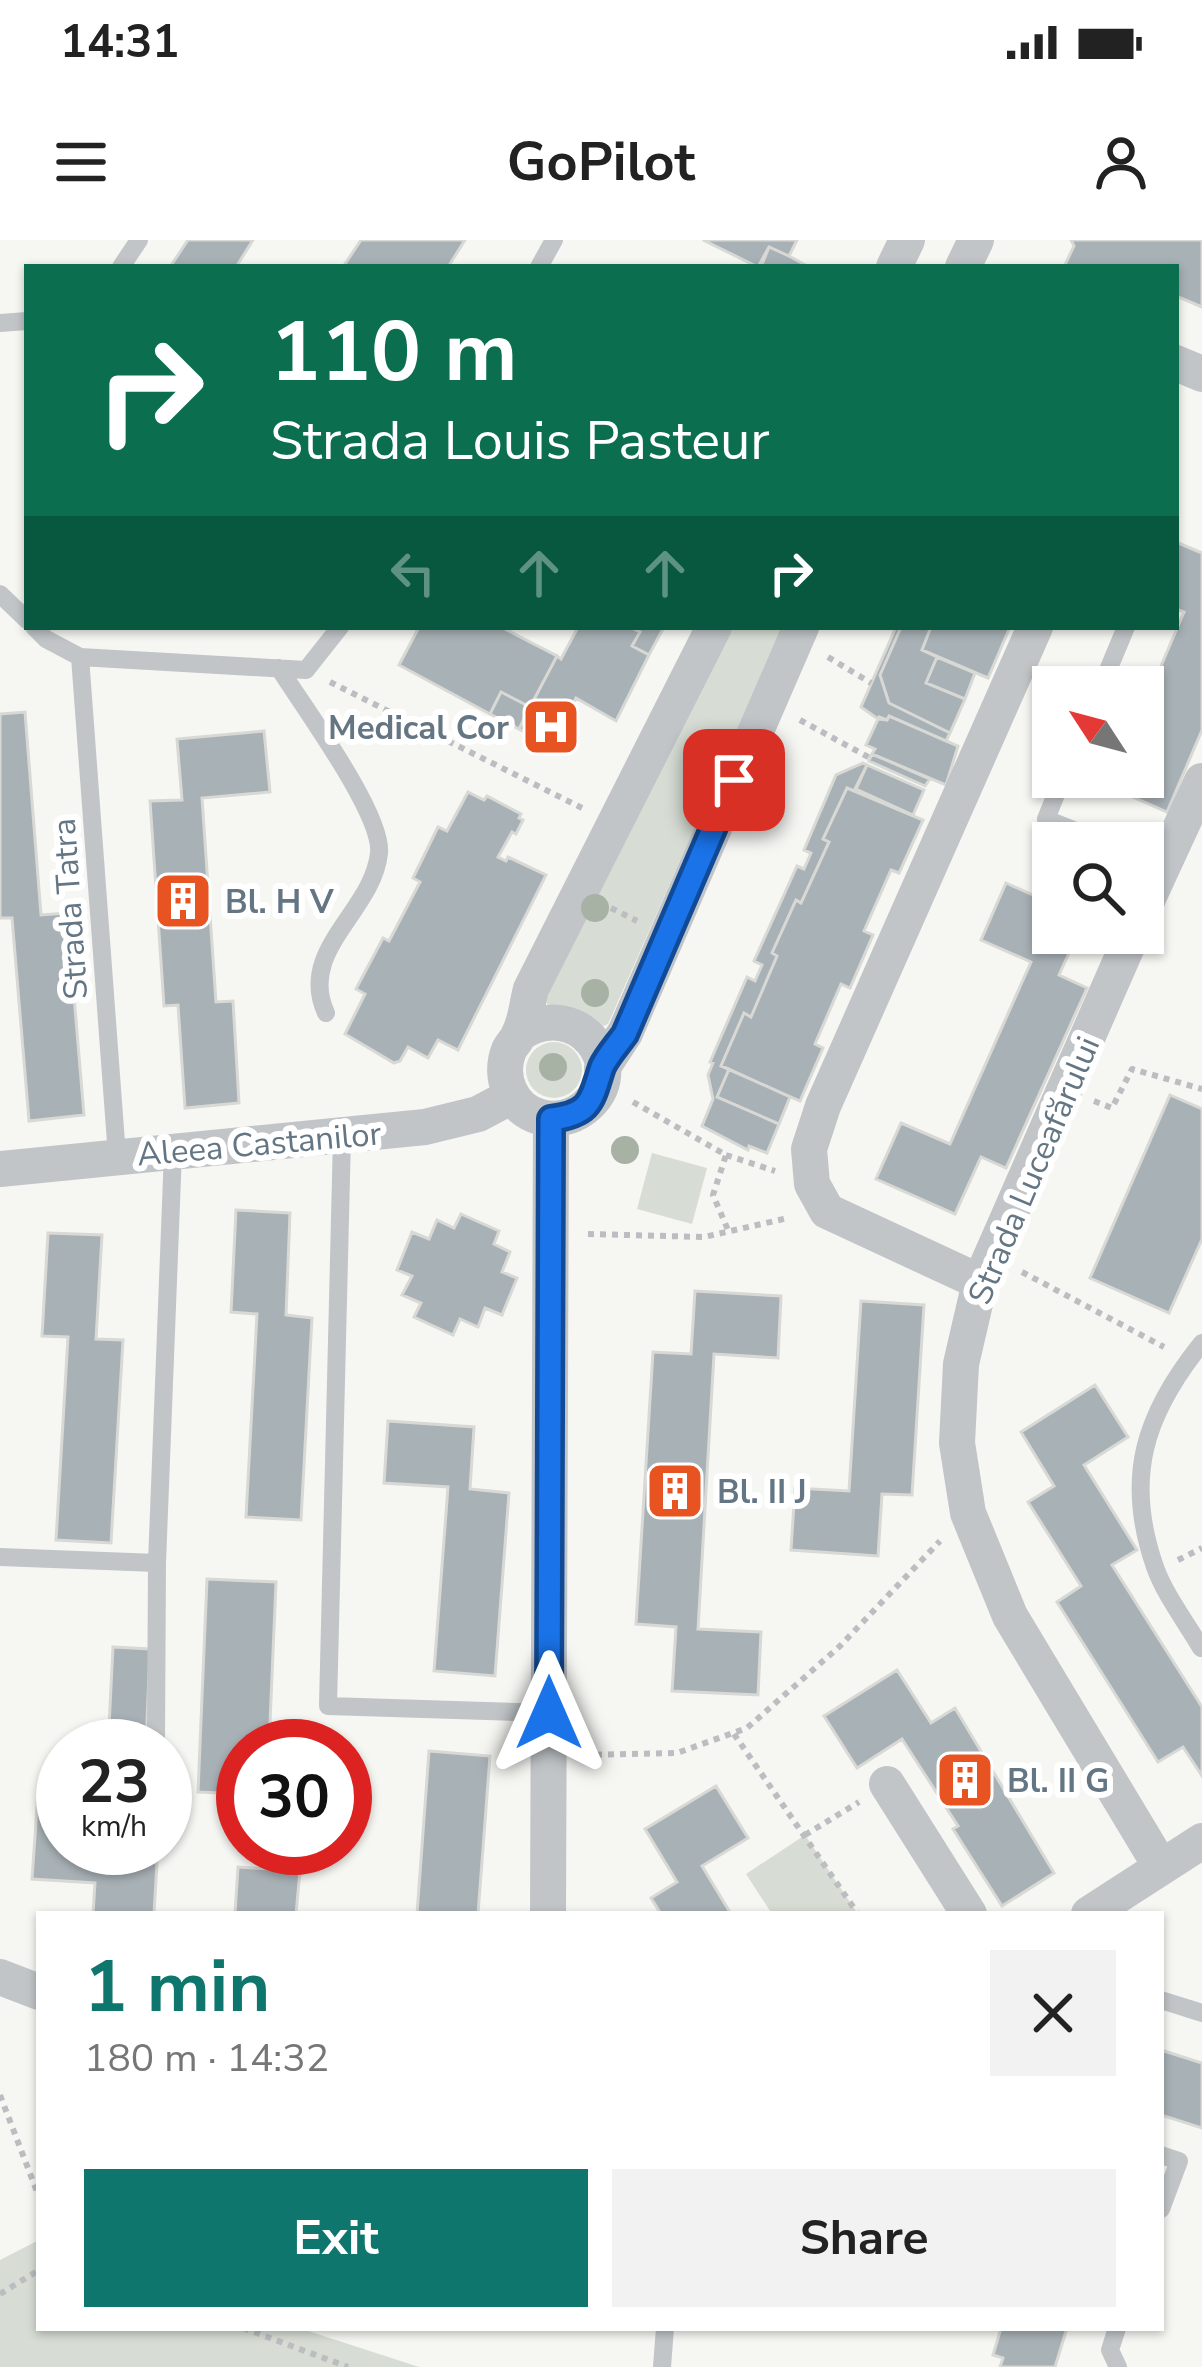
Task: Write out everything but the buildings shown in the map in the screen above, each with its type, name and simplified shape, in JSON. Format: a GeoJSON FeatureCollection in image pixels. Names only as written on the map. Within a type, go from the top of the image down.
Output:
{"type":"FeatureCollection","features":[{"type":"Feature","properties":{"kind":"street"},"geometry":{"type":"LineString","coordinates":[[712,630],[531,989],[519,1034],[507,1054],[505,1068],[512,1096],[523,1108],[551,1119],[568,1117],[594,1098],[602,1068],[625,1034],[800,630]]}},
{"type":"Feature","properties":{"kind":"street"},"geometry":{"type":"LineString","coordinates":[[985,1268],[820,1197],[809,1149],[823,1106],[1033,630]]}},
{"type":"Feature","properties":{"kind":"street"},"geometry":{"type":"LineString","coordinates":[[1164,850],[1192,826],[1202,781]]}},
{"type":"Feature","properties":{"kind":"street","name":"Strada Luceafărului"},"geometry":{"type":"LineString","coordinates":[[1123,954],[985,1268],[961,1364],[957,1443],[968,1513],[1010,1616],[1161,1867]]}},
{"type":"Feature","properties":{"kind":"street"},"geometry":{"type":"LineString","coordinates":[[519,1034],[537,1024],[566,1023],[591,1038],[602,1068]]}},
{"type":"Feature","properties":{"kind":"street","name":"Aleea Castanilor"},"geometry":{"type":"LineString","coordinates":[[0,1169],[342,1137],[460,1120],[512,1096]]}},
{"type":"Feature","properties":{"kind":"street"},"geometry":{"type":"LineString","coordinates":[[548,1911],[551,1119]]}},
{"type":"Feature","properties":{"kind":"street"},"geometry":{"type":"LineString","coordinates":[[887,1784],[967,1911]]}},
{"type":"Feature","properties":{"kind":"street"},"geometry":{"type":"LineString","coordinates":[[1094,1911],[1202,1840]]}},
{"type":"Feature","properties":{"kind":"street"},"geometry":{"type":"LineString","coordinates":[[0,1977],[36,1991]]}},
{"type":"Feature","properties":{"kind":"lane"},"geometry":{"type":"LineString","coordinates":[[0,594],[24,617]]}},
{"type":"Feature","properties":{"kind":"lane"},"geometry":{"type":"LineString","coordinates":[[37,630],[80,657],[306,670],[338,630]]}},
{"type":"Feature","properties":{"kind":"lane"},"geometry":{"type":"LineString","coordinates":[[1110,666],[1125,630]]}},
{"type":"Feature","properties":{"kind":"lane","name":"Strada Tatra"},"geometry":{"type":"LineString","coordinates":[[80,657],[117,1156]]}},
{"type":"Feature","properties":{"kind":"lane"},"geometry":{"type":"LineString","coordinates":[[279,668],[374,820],[379,853],[366,890],[336,932],[321,968],[318,996],[326,1013]]}},
{"type":"Feature","properties":{"kind":"lane"},"geometry":{"type":"LineString","coordinates":[[1054,798],[1046,819],[1054,822]]}},
{"type":"Feature","properties":{"kind":"lane"},"geometry":{"type":"LineString","coordinates":[[342,1137],[328,1706],[549,1713]]}},
{"type":"Feature","properties":{"kind":"lane"},"geometry":{"type":"LineString","coordinates":[[156,1719],[157,1563],[173,1152]]}},
{"type":"Feature","properties":{"kind":"lane"},"geometry":{"type":"LineString","coordinates":[[1202,1343],[1155,1414],[1138,1491],[1156,1570],[1202,1648]]}},
{"type":"Feature","properties":{"kind":"lane"},"geometry":{"type":"LineString","coordinates":[[0,1557],[157,1563]]}},
{"type":"Feature","properties":{"kind":"lane"},"geometry":{"type":"LineString","coordinates":[[1164,2001],[1202,2013]]}},
{"type":"Feature","properties":{"kind":"lane"},"geometry":{"type":"LineString","coordinates":[[1164,2156],[1178,2161],[1164,2201]]}},
{"type":"Feature","properties":{"kind":"lane"},"geometry":{"type":"LineString","coordinates":[[662,2367],[665,2331]]}},
{"type":"Feature","properties":{"kind":"lane"},"geometry":{"type":"LineString","coordinates":[[1117,2331],[1109,2350],[1118,2367]]}},
{"type":"Feature","properties":{"kind":"path"},"geometry":{"type":"LineString","coordinates":[[829,657],[871,683]]}},
{"type":"Feature","properties":{"kind":"path"},"geometry":{"type":"LineString","coordinates":[[306,670],[593,814]]}},
{"type":"Feature","properties":{"kind":"path"},"geometry":{"type":"LineString","coordinates":[[800,720],[870,758]]}},
{"type":"Feature","properties":{"kind":"path"},"geometry":{"type":"LineString","coordinates":[[581,893],[665,935]]}},
{"type":"Feature","properties":{"kind":"path"},"geometry":{"type":"LineString","coordinates":[[1065,1091],[1112,1108],[1132,1070],[1202,1089]]}},
{"type":"Feature","properties":{"kind":"path"},"geometry":{"type":"LineString","coordinates":[[630,1100],[726,1155],[820,1197]]}},
{"type":"Feature","properties":{"kind":"path"},"geometry":{"type":"LineString","coordinates":[[726,1155],[713,1195],[728,1230]]}},
{"type":"Feature","properties":{"kind":"path"},"geometry":{"type":"LineString","coordinates":[[552,1232],[704,1238],[820,1197]]}},
{"type":"Feature","properties":{"kind":"path"},"geometry":{"type":"LineString","coordinates":[[985,1268],[1188,1360]]}},
{"type":"Feature","properties":{"kind":"path"},"geometry":{"type":"LineString","coordinates":[[550,1756],[677,1753],[747,1728],[840,1646],[968,1513]]}},
{"type":"Feature","properties":{"kind":"path"},"geometry":{"type":"LineString","coordinates":[[734,1734],[856,1911]]}},
{"type":"Feature","properties":{"kind":"path"},"geometry":{"type":"LineString","coordinates":[[805,1834],[887,1784]]}},
{"type":"Feature","properties":{"kind":"path"},"geometry":{"type":"LineString","coordinates":[[0,2095],[36,2189]]}},
{"type":"Feature","properties":{"kind":"path"},"geometry":{"type":"LineString","coordinates":[[0,2294],[36,2272]]}},
{"type":"Feature","properties":{"kind":"path"},"geometry":{"type":"LineString","coordinates":[[250,2331],[348,2367]]}},
{"type":"Feature","properties":{"kind":"shaded area"},"geometry":{"type":"Polygon","coordinates":[[[727,630],[782,630],[608,1024],[599,1028],[547,1004],[544,995],[727,630]]]}},
{"type":"Feature","properties":{"kind":"shaded area"},"geometry":{"type":"Polygon","coordinates":[[[554,1042],[574,1050],[582,1070],[574,1090],[554,1098],[534,1090],[526,1070],[534,1050],[554,1042]]]}},
{"type":"Feature","properties":{"kind":"shaded area"},"geometry":{"type":"Polygon","coordinates":[[[652,1153],[707,1168],[692,1224],[637,1209],[652,1153]]]}},
{"type":"Feature","properties":{"kind":"shaded area"},"geometry":{"type":"Polygon","coordinates":[[[805,1835],[856,1911],[770,1911],[746,1874],[805,1835]]]}},
{"type":"Feature","properties":{"kind":"shaded area"},"geometry":{"type":"Polygon","coordinates":[[[36,2242],[36,2331],[308,2331],[419,2367],[0,2367],[0,2260],[36,2242]]]}},
{"type":"Feature","properties":{"kind":"place","name":"Medical Cor"},"geometry":{"type":"Point","coordinates":[551,727]}},
{"type":"Feature","properties":{"kind":"place","name":"Bl. H V"},"geometry":{"type":"Point","coordinates":[183,901]}},
{"type":"Feature","properties":{"kind":"place","name":"Bl. II J"},"geometry":{"type":"Point","coordinates":[675,1491]}},
{"type":"Feature","properties":{"kind":"place","name":"Bl. II G"},"geometry":{"type":"Point","coordinates":[965,1780]}},
{"type":"Feature","properties":{"kind":"route"},"geometry":{"type":"LineString","coordinates":[[549,1713],[551,1119],[568,1117],[594,1098],[602,1068],[625,1034],[734,780]]}}]}
